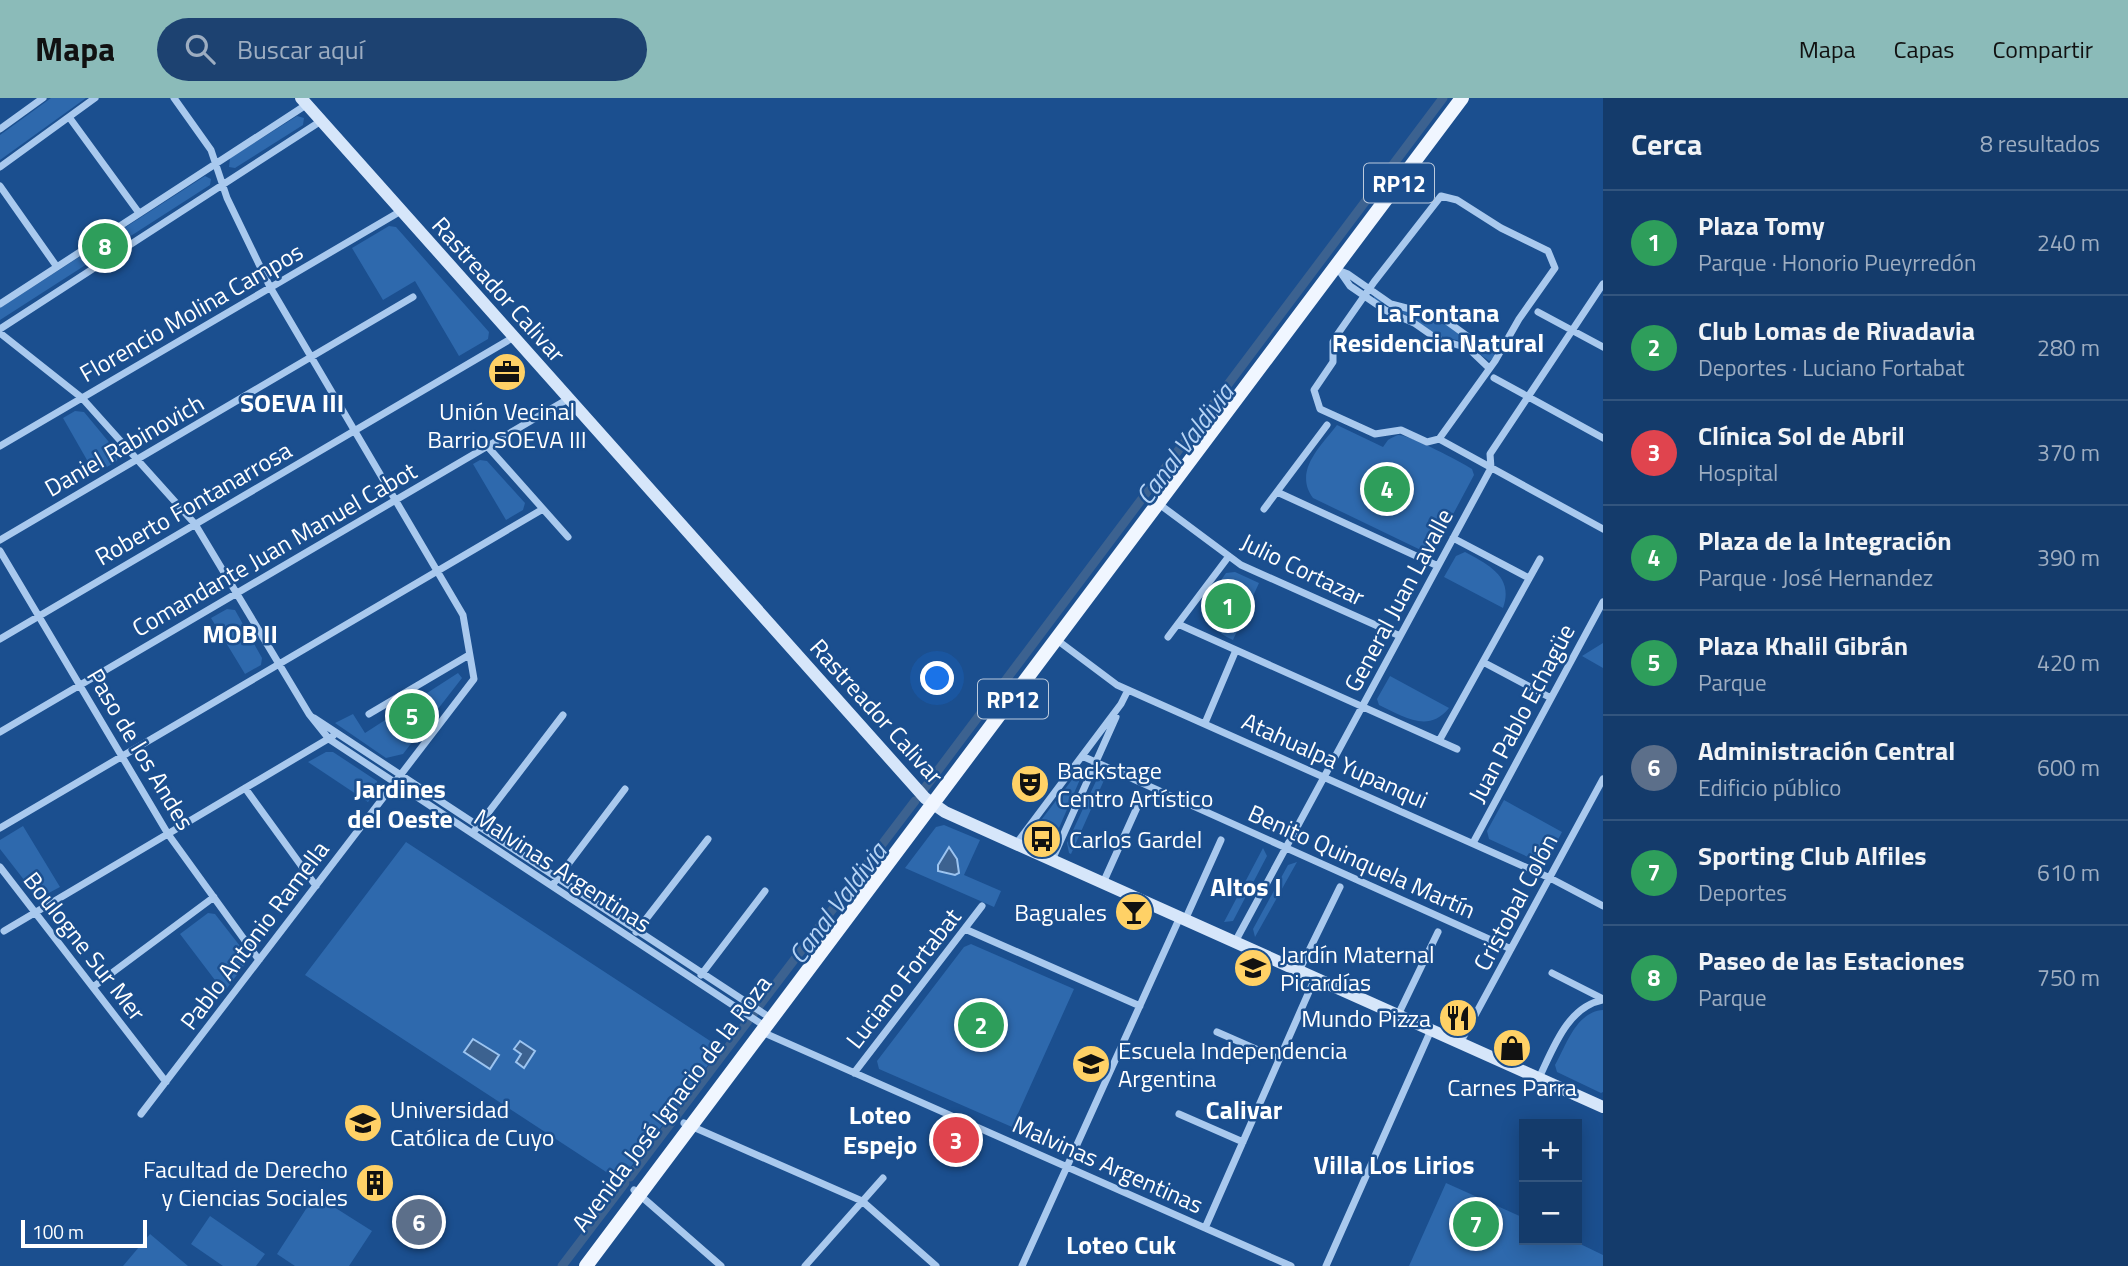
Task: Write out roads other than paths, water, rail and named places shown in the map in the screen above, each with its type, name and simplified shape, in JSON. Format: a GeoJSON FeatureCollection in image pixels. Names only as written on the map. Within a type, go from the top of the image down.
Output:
{"type":"FeatureCollection","features":[{"type":"Feature","properties":{"kind":"main road","name":"Avenida José Ignacio de la Roza"},"geometry":{"type":"LineString","coordinates":[[586,1266],[688,1125],[759,1020],[912,820],[933,804],[1338,271],[1462,98]]}},
{"type":"Feature","properties":{"kind":"main road","name":"Rastreador Calivar"},"geometry":{"type":"LineString","coordinates":[[303,101],[922,796],[933,804],[1016,844],[1603,1107]]}},
{"type":"Feature","properties":{"kind":"main road","name":"Avenida José Ignacio de la Roza"},"geometry":{"type":"LineString","coordinates":[[576,1266],[637,1193]]}},
{"type":"Feature","properties":{"kind":"street"},"geometry":{"type":"LineString","coordinates":[[0,129],[43,98]]}},
{"type":"Feature","properties":{"kind":"street"},"geometry":{"type":"LineString","coordinates":[[0,167],[94,98]]}},
{"type":"Feature","properties":{"kind":"street"},"geometry":{"type":"LineString","coordinates":[[174,98],[211,150],[223,184],[270,287],[463,615],[470,655],[369,714]]}},
{"type":"Feature","properties":{"kind":"street"},"geometry":{"type":"LineString","coordinates":[[0,304],[216,163],[303,101]]}},
{"type":"Feature","properties":{"kind":"street"},"geometry":{"type":"LineString","coordinates":[[69,117],[139,214]]}},
{"type":"Feature","properties":{"kind":"street"},"geometry":{"type":"LineString","coordinates":[[0,331],[321,121]]}},
{"type":"Feature","properties":{"kind":"street"},"geometry":{"type":"LineString","coordinates":[[0,186],[57,267]]}},
{"type":"Feature","properties":{"kind":"street"},"geometry":{"type":"LineString","coordinates":[[1447,196],[1501,228],[1548,251],[1555,263],[1552,274],[1439,439],[1427,442],[1401,430],[1375,434],[1324,412],[1315,400],[1317,385],[1333,362],[1333,342],[1370,289],[1437,199],[1447,196]]}},
{"type":"Feature","properties":{"kind":"street","name":"Florencio Molina Campos"},"geometry":{"type":"LineString","coordinates":[[0,446],[401,211]]}},
{"type":"Feature","properties":{"kind":"street"},"geometry":{"type":"LineString","coordinates":[[1338,271],[1348,274],[1391,304],[1441,317],[1474,341],[1502,349]]}},
{"type":"Feature","properties":{"kind":"street"},"geometry":{"type":"LineString","coordinates":[[1338,271],[1344,280],[1365,297],[1414,323],[1432,336],[1468,348],[1489,368]]}},
{"type":"Feature","properties":{"kind":"street","name":"General Juan Lavalle"},"geometry":{"type":"LineString","coordinates":[[1235,942],[1491,468],[1490,454],[1603,284]]}},
{"type":"Feature","properties":{"kind":"street","name":"Daniel Rabinovich"},"geometry":{"type":"LineString","coordinates":[[0,540],[413,297]]}},
{"type":"Feature","properties":{"kind":"street"},"geometry":{"type":"LineString","coordinates":[[1538,312],[1603,347]]}},
{"type":"Feature","properties":{"kind":"street","name":"Malvinas Argentinas"},"geometry":{"type":"LineString","coordinates":[[0,331],[82,398],[195,524],[309,715],[333,736],[397,779],[554,882],[637,931],[702,974],[759,1020]]}},
{"type":"Feature","properties":{"kind":"street","name":"Roberto Fontanarrosa"},"geometry":{"type":"LineString","coordinates":[[0,639],[514,337]]}},
{"type":"Feature","properties":{"kind":"street"},"geometry":{"type":"LineString","coordinates":[[1494,378],[1603,438]]}},
{"type":"Feature","properties":{"kind":"street","name":"Comandante Juan Manuel Cabot"},"geometry":{"type":"LineString","coordinates":[[0,732],[568,399]]}},
{"type":"Feature","properties":{"kind":"street"},"geometry":{"type":"LineString","coordinates":[[1264,509],[1327,425]]}},
{"type":"Feature","properties":{"kind":"street"},"geometry":{"type":"LineString","coordinates":[[1439,439],[1603,529]]}},
{"type":"Feature","properties":{"kind":"street"},"geometry":{"type":"LineString","coordinates":[[487,446],[568,537]]}},
{"type":"Feature","properties":{"kind":"street"},"geometry":{"type":"LineString","coordinates":[[1277,492],[1438,566]]}},
{"type":"Feature","properties":{"kind":"street","name":"Julio Cortazar"},"geometry":{"type":"LineString","coordinates":[[1159,504],[1241,565],[1400,636]]}},
{"type":"Feature","properties":{"kind":"street"},"geometry":{"type":"LineString","coordinates":[[0,828],[543,509]]}},
{"type":"Feature","properties":{"kind":"street"},"geometry":{"type":"LineString","coordinates":[[1453,538],[1529,579]]}},
{"type":"Feature","properties":{"kind":"street","name":"Paso de los Andes"},"geometry":{"type":"LineString","coordinates":[[0,551],[168,834],[259,960]]}},
{"type":"Feature","properties":{"kind":"street"},"geometry":{"type":"LineString","coordinates":[[1168,638],[1229,556]]}},
{"type":"Feature","properties":{"kind":"street"},"geometry":{"type":"LineString","coordinates":[[1439,741],[1540,559]]}},
{"type":"Feature","properties":{"kind":"street","name":"Juan Pablo Echagüe"},"geometry":{"type":"LineString","coordinates":[[1472,843],[1603,602]]}},
{"type":"Feature","properties":{"kind":"street"},"geometry":{"type":"LineString","coordinates":[[1595,616],[1603,621]]}},
{"type":"Feature","properties":{"kind":"street"},"geometry":{"type":"LineString","coordinates":[[1178,624],[1457,749]]}},
{"type":"Feature","properties":{"kind":"street","name":"Atahualpa Yupanqui"},"geometry":{"type":"LineString","coordinates":[[1057,640],[1128,690],[1550,878],[1603,906]]}},
{"type":"Feature","properties":{"kind":"street"},"geometry":{"type":"LineString","coordinates":[[1205,723],[1236,650]]}},
{"type":"Feature","properties":{"kind":"street","name":"Pablo Antonio Ramella"},"geometry":{"type":"LineString","coordinates":[[141,1114],[474,679],[470,655]]}},
{"type":"Feature","properties":{"kind":"street"},"geometry":{"type":"LineString","coordinates":[[1483,662],[1551,698]]}},
{"type":"Feature","properties":{"kind":"street"},"geometry":{"type":"LineString","coordinates":[[1052,860],[1128,690]]}},
{"type":"Feature","properties":{"kind":"street"},"geometry":{"type":"LineString","coordinates":[[1016,844],[1121,704]]}},
{"type":"Feature","properties":{"kind":"street"},"geometry":{"type":"LineString","coordinates":[[475,830],[564,715]]}},
{"type":"Feature","properties":{"kind":"street"},"geometry":{"type":"LineString","coordinates":[[4,931],[333,736]]}},
{"type":"Feature","properties":{"kind":"street","name":"Benito Quinquela Martín"},"geometry":{"type":"LineString","coordinates":[[1082,756],[1511,948]]}},
{"type":"Feature","properties":{"kind":"street","name":"Cristobal Colón"},"geometry":{"type":"LineString","coordinates":[[1460,1043],[1603,779]]}},
{"type":"Feature","properties":{"kind":"street"},"geometry":{"type":"LineString","coordinates":[[245,788],[316,886]]}},
{"type":"Feature","properties":{"kind":"street"},"geometry":{"type":"LineString","coordinates":[[554,882],[625,789]]}},
{"type":"Feature","properties":{"kind":"street"},"geometry":{"type":"LineString","coordinates":[[1103,883],[1139,803]]}},
{"type":"Feature","properties":{"kind":"street"},"geometry":{"type":"LineString","coordinates":[[631,939],[708,839]]}},
{"type":"Feature","properties":{"kind":"street"},"geometry":{"type":"LineString","coordinates":[[1022,1266],[1140,1006],[1222,840]]}},
{"type":"Feature","properties":{"kind":"street","name":"Boulogne Sur Mer"},"geometry":{"type":"LineString","coordinates":[[0,867],[166,1082]]}},
{"type":"Feature","properties":{"kind":"street","name":"Malvinas Argentinas"},"geometry":{"type":"LineString","coordinates":[[554,882],[631,939],[696,981],[854,1073],[1290,1266]]}},
{"type":"Feature","properties":{"kind":"street"},"geometry":{"type":"LineString","coordinates":[[1299,971],[1340,887]]}},
{"type":"Feature","properties":{"kind":"street"},"geometry":{"type":"LineString","coordinates":[[696,981],[765,891]]}},
{"type":"Feature","properties":{"kind":"street"},"geometry":{"type":"LineString","coordinates":[[93,988],[214,897]]}},
{"type":"Feature","properties":{"kind":"street","name":"Luciano Fortabat"},"geometry":{"type":"LineString","coordinates":[[854,1073],[982,906]]}},
{"type":"Feature","properties":{"kind":"street"},"geometry":{"type":"LineString","coordinates":[[965,929],[1140,1006]]}},
{"type":"Feature","properties":{"kind":"street"},"geometry":{"type":"LineString","coordinates":[[1398,1015],[1438,932]]}},
{"type":"Feature","properties":{"kind":"street"},"geometry":{"type":"LineString","coordinates":[[1552,973],[1603,1000]]}},
{"type":"Feature","properties":{"kind":"street"},"geometry":{"type":"LineString","coordinates":[[1205,1228],[1315,978]]}},
{"type":"Feature","properties":{"kind":"street"},"geometry":{"type":"LineString","coordinates":[[1538,1078],[1575,1013],[1586,1005],[1603,1000]]}},
{"type":"Feature","properties":{"kind":"street"},"geometry":{"type":"LineString","coordinates":[[1326,1266],[1432,1030]]}},
{"type":"Feature","properties":{"kind":"street"},"geometry":{"type":"LineString","coordinates":[[1217,1032],[1279,1059]]}},
{"type":"Feature","properties":{"kind":"street"},"geometry":{"type":"LineString","coordinates":[[1179,1114],[1243,1142]]}},
{"type":"Feature","properties":{"kind":"street"},"geometry":{"type":"LineString","coordinates":[[688,1125],[862,1201],[936,1266]]}},
{"type":"Feature","properties":{"kind":"street"},"geometry":{"type":"LineString","coordinates":[[805,1266],[883,1178]]}},
{"type":"Feature","properties":{"kind":"street"},"geometry":{"type":"LineString","coordinates":[[637,1193],[721,1266]]}},
{"type":"Feature","properties":{"kind":"waterway","name":"Canal Valdivia"},"geometry":{"type":"LineString","coordinates":[[924,789],[1443,98]]}},
{"type":"Feature","properties":{"kind":"waterway","name":"Canal Valdivia"},"geometry":{"type":"LineString","coordinates":[[759,1006],[915,801]]}},
{"type":"Feature","properties":{"kind":"waterway","name":"Canal Valdivia"},"geometry":{"type":"LineString","coordinates":[[630,1177],[748,1021]]}},
{"type":"Feature","properties":{"kind":"waterway","name":"Canal Valdivia"},"geometry":{"type":"LineString","coordinates":[[562,1266],[625,1183]]}},
{"type":"Feature","properties":{"kind":"place","name":"Paseo de las Estaciones"},"geometry":{"type":"Point","coordinates":[105,246]}},
{"type":"Feature","properties":{"kind":"place","name":"Unión Vecinal Barrio SOEVA III"},"geometry":{"type":"Point","coordinates":[507,372]}},
{"type":"Feature","properties":{"kind":"place","name":"Plaza de la Integración"},"geometry":{"type":"Point","coordinates":[1387,489]}},
{"type":"Feature","properties":{"kind":"place","name":"Plaza Tomy"},"geometry":{"type":"Point","coordinates":[1228,606]}},
{"type":"Feature","properties":{"kind":"place","name":"Plaza Khalil Gibrán"},"geometry":{"type":"Point","coordinates":[412,716]}},
{"type":"Feature","properties":{"kind":"place","name":"Backstage Centro Artístico"},"geometry":{"type":"Point","coordinates":[1030,784]}},
{"type":"Feature","properties":{"kind":"place","name":"Carlos Gardel"},"geometry":{"type":"Point","coordinates":[1042,839]}},
{"type":"Feature","properties":{"kind":"place","name":"Baguales"},"geometry":{"type":"Point","coordinates":[1134,912]}},
{"type":"Feature","properties":{"kind":"place","name":"Jardín Maternal Picardías"},"geometry":{"type":"Point","coordinates":[1253,968]}},
{"type":"Feature","properties":{"kind":"place","name":"Mundo Pizza"},"geometry":{"type":"Point","coordinates":[1458,1018]}},
{"type":"Feature","properties":{"kind":"place","name":"Club Lomas de Rivadavia"},"geometry":{"type":"Point","coordinates":[981,1025]}},
{"type":"Feature","properties":{"kind":"place","name":"Carnes Parra"},"geometry":{"type":"Point","coordinates":[1512,1048]}},
{"type":"Feature","properties":{"kind":"place","name":"Escuela Independencia Argentina"},"geometry":{"type":"Point","coordinates":[1091,1064]}},
{"type":"Feature","properties":{"kind":"place","name":"Universidad Católica de Cuyo"},"geometry":{"type":"Point","coordinates":[363,1123]}},
{"type":"Feature","properties":{"kind":"place","name":"Clínica Sol de Abril"},"geometry":{"type":"Point","coordinates":[956,1140]}},
{"type":"Feature","properties":{"kind":"place","name":"Facultad de Derecho y Ciencias Sociales"},"geometry":{"type":"Point","coordinates":[375,1183]}},
{"type":"Feature","properties":{"kind":"place","name":"Administración Central"},"geometry":{"type":"Point","coordinates":[419,1222]}},
{"type":"Feature","properties":{"kind":"place","name":"Sporting Club Alfiles"},"geometry":{"type":"Point","coordinates":[1476,1224]}},
{"type":"Feature","properties":{"kind":"district","name":"La Fontana Residencia Natural"},"geometry":{"type":"Point","coordinates":[1438,327]}},
{"type":"Feature","properties":{"kind":"district","name":"SOEVA III"},"geometry":{"type":"Point","coordinates":[292,402]}},
{"type":"Feature","properties":{"kind":"district","name":"MOB II"},"geometry":{"type":"Point","coordinates":[240,633]}},
{"type":"Feature","properties":{"kind":"district","name":"Jardines del Oeste"},"geometry":{"type":"Point","coordinates":[400,803]}},
{"type":"Feature","properties":{"kind":"district","name":"Altos I"},"geometry":{"type":"Point","coordinates":[1246,886]}},
{"type":"Feature","properties":{"kind":"district","name":"Calivar"},"geometry":{"type":"Point","coordinates":[1244,1109]}},
{"type":"Feature","properties":{"kind":"district","name":"Loteo Espejo"},"geometry":{"type":"Point","coordinates":[880,1129]}},
{"type":"Feature","properties":{"kind":"district","name":"Villa Los Lirios"},"geometry":{"type":"Point","coordinates":[1394,1164]}},
{"type":"Feature","properties":{"kind":"district","name":"Loteo Cuk"},"geometry":{"type":"Point","coordinates":[1121,1244]}}]}
